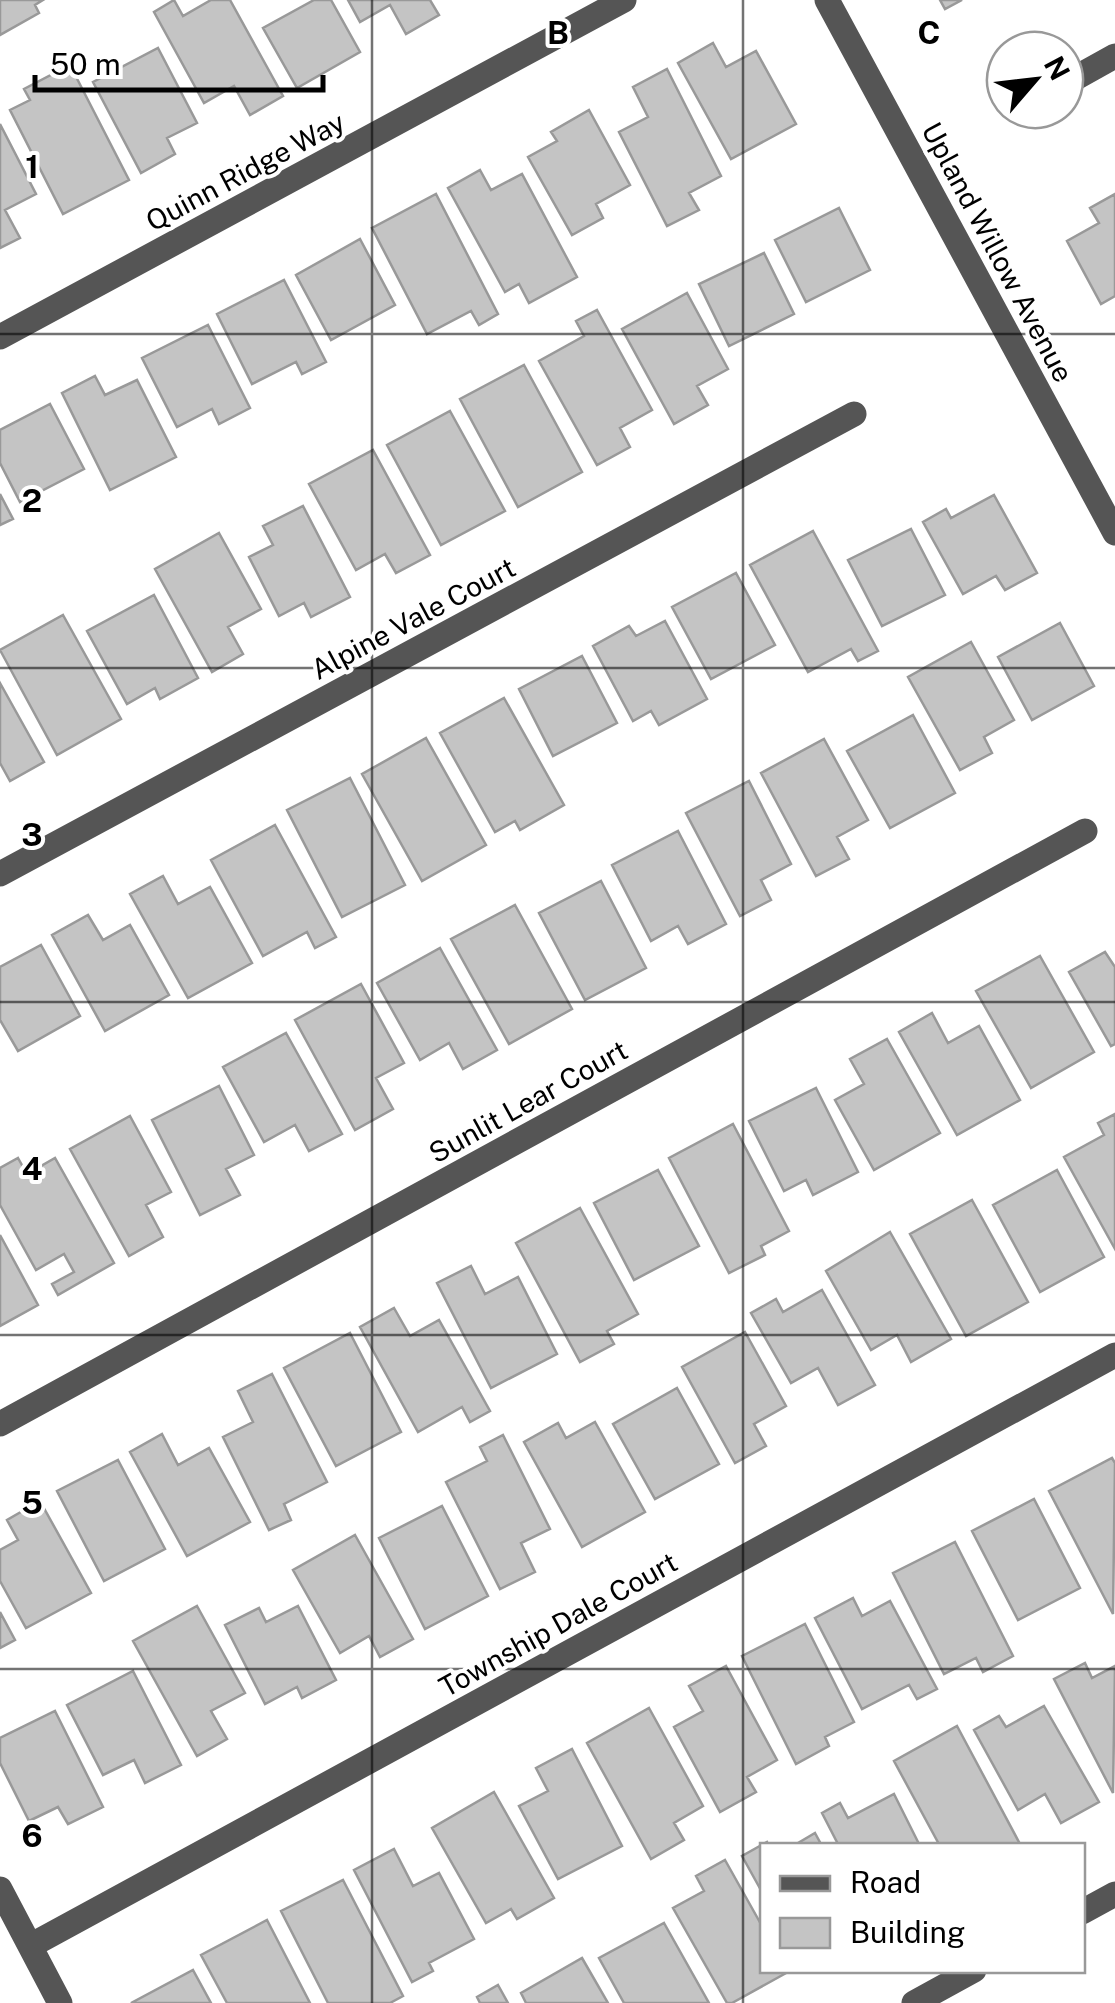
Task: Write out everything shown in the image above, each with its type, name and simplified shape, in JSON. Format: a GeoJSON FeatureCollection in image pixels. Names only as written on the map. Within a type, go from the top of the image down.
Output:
{"type":"FeatureCollection","features":[{"type":"Feature","properties":{"kind":"street","name":"Quinn Ridge Way"},"geometry":{"type":"LineString","coordinates":[[0,337],[624,0]]}},
{"type":"Feature","properties":{"kind":"street","name":"Upland Willow Avenue"},"geometry":{"type":"LineString","coordinates":[[827,0],[1115,533]]}},
{"type":"Feature","properties":{"kind":"street"},"geometry":{"type":"LineString","coordinates":[[1085,73],[1115,56]]}},
{"type":"Feature","properties":{"kind":"street","name":"Alpine Vale Court"},"geometry":{"type":"LineString","coordinates":[[0,874],[854,414]]}},
{"type":"Feature","properties":{"kind":"street","name":"Sunlit Lear Court"},"geometry":{"type":"LineString","coordinates":[[0,1424],[1086,830]]}},
{"type":"Feature","properties":{"kind":"street","name":"Township Dale Court"},"geometry":{"type":"LineString","coordinates":[[30,1946],[1115,1355]]}},
{"type":"Feature","properties":{"kind":"street"},"geometry":{"type":"LineString","coordinates":[[0,1889],[60,2003]]}},
{"type":"Feature","properties":{"kind":"street"},"geometry":{"type":"LineString","coordinates":[[1085,1910],[1115,1894]]}},
{"type":"Feature","properties":{"kind":"street"},"geometry":{"type":"LineString","coordinates":[[914,2003],[969,1973]]}},
{"type":"Feature","properties":{"kind":"building"},"geometry":{"type":"Polygon","coordinates":[[[0,0],[43,0],[35,5],[39,13],[0,35],[0,0]]]}},
{"type":"Feature","properties":{"kind":"building"},"geometry":{"type":"Polygon","coordinates":[[[174,0],[183,16],[211,0],[230,0],[283,96],[250,115],[234,86],[204,103],[154,12],[174,0]]]}},
{"type":"Feature","properties":{"kind":"building"},"geometry":{"type":"Polygon","coordinates":[[[314,0],[331,0],[360,52],[297,88],[263,28],[314,0]]]}},
{"type":"Feature","properties":{"kind":"building"},"geometry":{"type":"Polygon","coordinates":[[[348,0],[430,0],[439,15],[406,34],[390,5],[360,22],[348,0]]]}},
{"type":"Feature","properties":{"kind":"building"},"geometry":{"type":"Polygon","coordinates":[[[940,0],[962,0],[945,9],[940,0]]]}},
{"type":"Feature","properties":{"kind":"building"},"geometry":{"type":"Polygon","coordinates":[[[713,43],[726,67],[756,51],[796,124],[731,159],[678,63],[713,43]]]}},
{"type":"Feature","properties":{"kind":"building"},"geometry":{"type":"Polygon","coordinates":[[[158,48],[197,123],[167,138],[175,154],[141,173],[93,82],[158,48]]]}},
{"type":"Feature","properties":{"kind":"building"},"geometry":{"type":"Polygon","coordinates":[[[70,65],[129,180],[63,214],[10,110],[30,100],[24,89],[70,65]]]}},
{"type":"Feature","properties":{"kind":"building"},"geometry":{"type":"Polygon","coordinates":[[[667,69],[721,176],[689,193],[699,210],[667,226],[619,132],[648,117],[633,87],[667,69]]]}},
{"type":"Feature","properties":{"kind":"building"},"geometry":{"type":"Polygon","coordinates":[[[589,110],[630,185],[596,204],[603,218],[572,235],[528,157],[557,141],[551,132],[589,110]]]}},
{"type":"Feature","properties":{"kind":"building"},"geometry":{"type":"Polygon","coordinates":[[[0,124],[36,194],[5,210],[20,238],[0,248],[0,124]]]}},
{"type":"Feature","properties":{"kind":"building"},"geometry":{"type":"Polygon","coordinates":[[[480,170],[491,190],[522,174],[577,277],[529,303],[519,284],[505,292],[448,188],[480,170]]]}},
{"type":"Feature","properties":{"kind":"building"},"geometry":{"type":"Polygon","coordinates":[[[436,194],[498,314],[479,325],[471,311],[427,334],[372,228],[436,194]]]}},
{"type":"Feature","properties":{"kind":"building"},"geometry":{"type":"Polygon","coordinates":[[[1115,194],[1115,296],[1101,304],[1067,241],[1099,223],[1090,208],[1115,194]]]}},
{"type":"Feature","properties":{"kind":"building"},"geometry":{"type":"Polygon","coordinates":[[[839,208],[870,270],[806,302],[775,240],[839,208]]]}},
{"type":"Feature","properties":{"kind":"building"},"geometry":{"type":"Polygon","coordinates":[[[360,239],[395,305],[331,340],[296,275],[360,239]]]}},
{"type":"Feature","properties":{"kind":"building"},"geometry":{"type":"Polygon","coordinates":[[[764,253],[794,314],[729,346],[699,284],[764,253]]]}},
{"type":"Feature","properties":{"kind":"building"},"geometry":{"type":"Polygon","coordinates":[[[284,280],[326,362],[302,374],[296,362],[252,384],[217,314],[284,280]]]}},
{"type":"Feature","properties":{"kind":"building"},"geometry":{"type":"Polygon","coordinates":[[[687,293],[728,369],[697,386],[708,405],[674,424],[622,329],[687,293]]]}},
{"type":"Feature","properties":{"kind":"building"},"geometry":{"type":"Polygon","coordinates":[[[597,310],[652,410],[620,428],[630,447],[597,465],[539,361],[584,336],[576,321],[597,310]]]}},
{"type":"Feature","properties":{"kind":"building"},"geometry":{"type":"Polygon","coordinates":[[[208,325],[250,408],[219,424],[212,409],[177,427],[142,358],[208,325]]]}},
{"type":"Feature","properties":{"kind":"building"},"geometry":{"type":"Polygon","coordinates":[[[524,365],[582,472],[518,507],[460,399],[524,365]]]}},
{"type":"Feature","properties":{"kind":"building"},"geometry":{"type":"Polygon","coordinates":[[[95,376],[105,395],[137,380],[176,457],[110,490],[62,393],[95,376]]]}},
{"type":"Feature","properties":{"kind":"building"},"geometry":{"type":"Polygon","coordinates":[[[50,404],[84,469],[20,502],[0,463],[0,430],[50,404]]]}},
{"type":"Feature","properties":{"kind":"building"},"geometry":{"type":"Polygon","coordinates":[[[450,411],[505,511],[441,545],[387,445],[450,411]]]}},
{"type":"Feature","properties":{"kind":"building"},"geometry":{"type":"Polygon","coordinates":[[[373,450],[430,555],[396,573],[385,554],[356,570],[309,484],[373,450]]]}},
{"type":"Feature","properties":{"kind":"building"},"geometry":{"type":"Polygon","coordinates":[[[0,494],[13,519],[0,525],[0,494]]]}},
{"type":"Feature","properties":{"kind":"building"},"geometry":{"type":"Polygon","coordinates":[[[994,495],[1037,573],[1005,590],[996,576],[963,594],[923,522],[946,509],[951,518],[994,495]]]}},
{"type":"Feature","properties":{"kind":"building"},"geometry":{"type":"Polygon","coordinates":[[[303,506],[350,597],[311,617],[304,603],[279,616],[249,557],[273,545],[263,526],[303,506]]]}},
{"type":"Feature","properties":{"kind":"building"},"geometry":{"type":"Polygon","coordinates":[[[911,529],[945,595],[882,626],[848,560],[911,529]]]}},
{"type":"Feature","properties":{"kind":"building"},"geometry":{"type":"Polygon","coordinates":[[[813,531],[878,651],[858,661],[851,649],[808,672],[750,565],[813,531]]]}},
{"type":"Feature","properties":{"kind":"building"},"geometry":{"type":"Polygon","coordinates":[[[219,533],[261,609],[228,627],[243,654],[212,672],[155,569],[219,533]]]}},
{"type":"Feature","properties":{"kind":"building"},"geometry":{"type":"Polygon","coordinates":[[[736,573],[775,645],[711,679],[672,607],[736,573]]]}},
{"type":"Feature","properties":{"kind":"building"},"geometry":{"type":"Polygon","coordinates":[[[154,595],[198,678],[160,699],[155,688],[127,704],[87,631],[154,595]]]}},
{"type":"Feature","properties":{"kind":"building"},"geometry":{"type":"Polygon","coordinates":[[[63,615],[121,719],[57,755],[0,650],[63,615]]]}},
{"type":"Feature","properties":{"kind":"building"},"geometry":{"type":"Polygon","coordinates":[[[665,621],[707,699],[659,725],[651,711],[633,721],[593,646],[629,626],[636,636],[665,621]]]}},
{"type":"Feature","properties":{"kind":"building"},"geometry":{"type":"Polygon","coordinates":[[[1060,623],[1094,686],[1032,720],[998,657],[1060,623]]]}},
{"type":"Feature","properties":{"kind":"building"},"geometry":{"type":"Polygon","coordinates":[[[971,642],[1014,720],[984,737],[992,753],[960,770],[908,677],[971,642]]]}},
{"type":"Feature","properties":{"kind":"building"},"geometry":{"type":"Polygon","coordinates":[[[582,656],[617,723],[553,756],[519,689],[582,656]]]}},
{"type":"Feature","properties":{"kind":"building"},"geometry":{"type":"Polygon","coordinates":[[[0,683],[44,762],[10,781],[0,763],[0,683]]]}},
{"type":"Feature","properties":{"kind":"building"},"geometry":{"type":"Polygon","coordinates":[[[504,698],[564,805],[520,830],[515,821],[495,832],[440,733],[504,698]]]}},
{"type":"Feature","properties":{"kind":"building"},"geometry":{"type":"Polygon","coordinates":[[[913,715],[955,793],[890,828],[847,751],[913,715]]]}},
{"type":"Feature","properties":{"kind":"building"},"geometry":{"type":"Polygon","coordinates":[[[426,738],[486,845],[422,881],[362,774],[426,738]]]}},
{"type":"Feature","properties":{"kind":"building"},"geometry":{"type":"Polygon","coordinates":[[[824,739],[868,820],[837,837],[849,859],[816,876],[761,773],[824,739]]]}},
{"type":"Feature","properties":{"kind":"building"},"geometry":{"type":"Polygon","coordinates":[[[350,778],[405,885],[342,917],[287,810],[350,778]]]}},
{"type":"Feature","properties":{"kind":"building"},"geometry":{"type":"Polygon","coordinates":[[[749,781],[791,864],[761,880],[771,900],[740,916],[686,813],[749,781]]]}},
{"type":"Feature","properties":{"kind":"building"},"geometry":{"type":"Polygon","coordinates":[[[275,825],[336,937],[315,948],[307,932],[263,956],[211,860],[275,825]]]}},
{"type":"Feature","properties":{"kind":"building"},"geometry":{"type":"Polygon","coordinates":[[[678,831],[726,924],[688,944],[678,926],[651,941],[612,865],[678,831]]]}},
{"type":"Feature","properties":{"kind":"building"},"geometry":{"type":"Polygon","coordinates":[[[163,876],[178,904],[210,887],[252,963],[188,998],[130,894],[163,876]]]}},
{"type":"Feature","properties":{"kind":"building"},"geometry":{"type":"Polygon","coordinates":[[[601,881],[646,968],[585,1000],[539,913],[601,881]]]}},
{"type":"Feature","properties":{"kind":"building"},"geometry":{"type":"Polygon","coordinates":[[[515,905],[572,1009],[509,1044],[451,939],[515,905]]]}},
{"type":"Feature","properties":{"kind":"building"},"geometry":{"type":"Polygon","coordinates":[[[88,915],[103,940],[130,925],[169,995],[105,1031],[52,935],[88,915]]]}},
{"type":"Feature","properties":{"kind":"building"},"geometry":{"type":"Polygon","coordinates":[[[41,945],[80,1016],[18,1051],[0,1020],[0,967],[41,945]]]}},
{"type":"Feature","properties":{"kind":"building"},"geometry":{"type":"Polygon","coordinates":[[[440,948],[497,1050],[463,1069],[449,1043],[420,1060],[377,983],[440,948]]]}},
{"type":"Feature","properties":{"kind":"building"},"geometry":{"type":"Polygon","coordinates":[[[1105,952],[1115,967],[1115,1044],[1111,1046],[1069,972],[1105,952]]]}},
{"type":"Feature","properties":{"kind":"building"},"geometry":{"type":"Polygon","coordinates":[[[1040,956],[1094,1052],[1031,1088],[976,991],[1040,956]]]}},
{"type":"Feature","properties":{"kind":"building"},"geometry":{"type":"Polygon","coordinates":[[[361,984],[404,1063],[376,1078],[393,1109],[355,1130],[295,1020],[361,984]]]}},
{"type":"Feature","properties":{"kind":"building"},"geometry":{"type":"Polygon","coordinates":[[[932,1013],[948,1043],[979,1026],[1020,1100],[957,1135],[899,1032],[932,1013]]]}},
{"type":"Feature","properties":{"kind":"building"},"geometry":{"type":"Polygon","coordinates":[[[286,1033],[342,1134],[309,1151],[295,1125],[264,1142],[223,1067],[286,1033]]]}},
{"type":"Feature","properties":{"kind":"building"},"geometry":{"type":"Polygon","coordinates":[[[887,1039],[940,1133],[874,1170],[835,1100],[864,1084],[850,1059],[887,1039]]]}},
{"type":"Feature","properties":{"kind":"building"},"geometry":{"type":"Polygon","coordinates":[[[219,1086],[254,1155],[226,1169],[240,1195],[200,1215],[152,1120],[219,1086]]]}},
{"type":"Feature","properties":{"kind":"building"},"geometry":{"type":"Polygon","coordinates":[[[816,1088],[858,1172],[813,1195],[806,1180],[784,1191],[749,1121],[816,1088]]]}},
{"type":"Feature","properties":{"kind":"building"},"geometry":{"type":"Polygon","coordinates":[[[1115,1114],[1115,1249],[1064,1157],[1104,1135],[1098,1123],[1115,1114]]]}},
{"type":"Feature","properties":{"kind":"building"},"geometry":{"type":"Polygon","coordinates":[[[130,1116],[171,1192],[146,1205],[163,1237],[129,1256],[70,1149],[130,1116]]]}},
{"type":"Feature","properties":{"kind":"building"},"geometry":{"type":"Polygon","coordinates":[[[733,1124],[789,1231],[761,1246],[765,1255],[729,1273],[669,1158],[733,1124]]]}},
{"type":"Feature","properties":{"kind":"building"},"geometry":{"type":"Polygon","coordinates":[[[18,1158],[27,1174],[55,1158],[114,1263],[58,1295],[52,1284],[74,1272],[64,1254],[36,1270],[0,1205],[0,1168],[18,1158]]]}},
{"type":"Feature","properties":{"kind":"building"},"geometry":{"type":"Polygon","coordinates":[[[658,1170],[699,1246],[634,1280],[594,1203],[658,1170]]]}},
{"type":"Feature","properties":{"kind":"building"},"geometry":{"type":"Polygon","coordinates":[[[1057,1170],[1104,1257],[1040,1292],[993,1205],[1057,1170]]]}},
{"type":"Feature","properties":{"kind":"building"},"geometry":{"type":"Polygon","coordinates":[[[972,1200],[1028,1302],[966,1336],[910,1234],[972,1200]]]}},
{"type":"Feature","properties":{"kind":"building"},"geometry":{"type":"Polygon","coordinates":[[[580,1208],[638,1314],[607,1331],[614,1344],[580,1362],[516,1243],[580,1208]]]}},
{"type":"Feature","properties":{"kind":"building"},"geometry":{"type":"Polygon","coordinates":[[[890,1232],[951,1339],[911,1362],[897,1335],[871,1350],[826,1271],[890,1232]]]}},
{"type":"Feature","properties":{"kind":"building"},"geometry":{"type":"Polygon","coordinates":[[[0,1235],[38,1305],[0,1326],[0,1235]]]}},
{"type":"Feature","properties":{"kind":"building"},"geometry":{"type":"Polygon","coordinates":[[[471,1266],[485,1294],[518,1277],[557,1354],[491,1388],[437,1283],[471,1266]]]}},
{"type":"Feature","properties":{"kind":"building"},"geometry":{"type":"Polygon","coordinates":[[[822,1290],[875,1385],[838,1405],[818,1368],[791,1383],[751,1313],[776,1299],[783,1312],[822,1290]]]}},
{"type":"Feature","properties":{"kind":"building"},"geometry":{"type":"Polygon","coordinates":[[[394,1308],[410,1336],[439,1320],[490,1411],[470,1422],[462,1407],[418,1432],[360,1327],[394,1308]]]}},
{"type":"Feature","properties":{"kind":"building"},"geometry":{"type":"Polygon","coordinates":[[[745,1332],[786,1406],[754,1424],[766,1446],[735,1463],[682,1367],[745,1332]]]}},
{"type":"Feature","properties":{"kind":"building"},"geometry":{"type":"Polygon","coordinates":[[[350,1333],[401,1432],[336,1466],[284,1368],[350,1333]]]}},
{"type":"Feature","properties":{"kind":"building"},"geometry":{"type":"Polygon","coordinates":[[[272,1374],[327,1482],[284,1504],[291,1520],[269,1530],[223,1437],[253,1422],[238,1391],[272,1374]]]}},
{"type":"Feature","properties":{"kind":"building"},"geometry":{"type":"Polygon","coordinates":[[[677,1388],[719,1464],[655,1499],[613,1424],[677,1388]]]}},
{"type":"Feature","properties":{"kind":"building"},"geometry":{"type":"Polygon","coordinates":[[[595,1422],[645,1512],[582,1547],[524,1442],[558,1423],[566,1438],[595,1422]]]}},
{"type":"Feature","properties":{"kind":"building"},"geometry":{"type":"Polygon","coordinates":[[[162,1434],[178,1465],[209,1448],[250,1522],[187,1556],[130,1452],[162,1434]]]}},
{"type":"Feature","properties":{"kind":"building"},"geometry":{"type":"Polygon","coordinates":[[[503,1435],[550,1529],[521,1543],[535,1572],[500,1589],[446,1482],[487,1461],[480,1447],[503,1435]]]}},
{"type":"Feature","properties":{"kind":"building"},"geometry":{"type":"Polygon","coordinates":[[[1112,1458],[1115,1463],[1113,1614],[1049,1491],[1112,1458]]]}},
{"type":"Feature","properties":{"kind":"building"},"geometry":{"type":"Polygon","coordinates":[[[118,1460],[165,1549],[104,1581],[57,1491],[118,1460]]]}},
{"type":"Feature","properties":{"kind":"building"},"geometry":{"type":"Polygon","coordinates":[[[1034,1499],[1080,1588],[1018,1620],[972,1531],[1034,1499]]]}},
{"type":"Feature","properties":{"kind":"building"},"geometry":{"type":"Polygon","coordinates":[[[40,1501],[91,1593],[26,1628],[0,1581],[0,1550],[18,1540],[7,1520],[40,1501]]]}},
{"type":"Feature","properties":{"kind":"building"},"geometry":{"type":"Polygon","coordinates":[[[442,1506],[488,1596],[425,1629],[379,1538],[442,1506]]]}},
{"type":"Feature","properties":{"kind":"building"},"geometry":{"type":"Polygon","coordinates":[[[355,1535],[413,1639],[380,1657],[369,1636],[340,1653],[293,1570],[355,1535]]]}},
{"type":"Feature","properties":{"kind":"building"},"geometry":{"type":"Polygon","coordinates":[[[955,1542],[1013,1656],[983,1672],[976,1658],[944,1674],[893,1573],[955,1542]]]}},
{"type":"Feature","properties":{"kind":"building"},"geometry":{"type":"Polygon","coordinates":[[[853,1598],[862,1616],[890,1601],[937,1689],[917,1699],[909,1685],[862,1709],[815,1618],[853,1598]]]}},
{"type":"Feature","properties":{"kind":"building"},"geometry":{"type":"Polygon","coordinates":[[[197,1606],[245,1693],[211,1711],[227,1739],[197,1756],[133,1641],[197,1606]]]}},
{"type":"Feature","properties":{"kind":"building"},"geometry":{"type":"Polygon","coordinates":[[[298,1606],[336,1680],[302,1698],[297,1687],[265,1704],[225,1625],[259,1608],[266,1622],[298,1606]]]}},
{"type":"Feature","properties":{"kind":"building"},"geometry":{"type":"Polygon","coordinates":[[[0,1612],[15,1640],[0,1648],[0,1612]]]}},
{"type":"Feature","properties":{"kind":"building"},"geometry":{"type":"Polygon","coordinates":[[[805,1624],[854,1722],[825,1737],[829,1746],[796,1764],[742,1656],[805,1624]]]}},
{"type":"Feature","properties":{"kind":"building"},"geometry":{"type":"Polygon","coordinates":[[[1085,1663],[1092,1678],[1115,1666],[1113,1793],[1054,1679],[1085,1663]]]}},
{"type":"Feature","properties":{"kind":"building"},"geometry":{"type":"Polygon","coordinates":[[[726,1666],[777,1760],[747,1777],[756,1792],[720,1812],[674,1727],[703,1711],[689,1686],[726,1666]]]}},
{"type":"Feature","properties":{"kind":"building"},"geometry":{"type":"Polygon","coordinates":[[[133,1671],[181,1765],[145,1783],[134,1760],[103,1775],[67,1705],[133,1671]]]}},
{"type":"Feature","properties":{"kind":"building"},"geometry":{"type":"Polygon","coordinates":[[[1044,1706],[1099,1802],[1061,1823],[1045,1794],[1018,1810],[974,1730],[999,1716],[1006,1727],[1044,1706]]]}},
{"type":"Feature","properties":{"kind":"building"},"geometry":{"type":"Polygon","coordinates":[[[649,1708],[703,1806],[674,1823],[684,1840],[651,1859],[587,1743],[649,1708]]]}},
{"type":"Feature","properties":{"kind":"building"},"geometry":{"type":"Polygon","coordinates":[[[55,1711],[103,1807],[68,1824],[58,1807],[29,1821],[0,1763],[0,1738],[55,1711]]]}},
{"type":"Feature","properties":{"kind":"building"},"geometry":{"type":"Polygon","coordinates":[[[957,1726],[1019,1843],[938,1843],[894,1761],[957,1726]]]}},
{"type":"Feature","properties":{"kind":"building"},"geometry":{"type":"Polygon","coordinates":[[[572,1749],[622,1846],[558,1879],[519,1806],[548,1791],[536,1768],[572,1749]]]}},
{"type":"Feature","properties":{"kind":"building"},"geometry":{"type":"Polygon","coordinates":[[[494,1792],[554,1898],[517,1919],[511,1909],[486,1923],[432,1828],[494,1792]]]}},
{"type":"Feature","properties":{"kind":"building"},"geometry":{"type":"Polygon","coordinates":[[[894,1794],[918,1843],[837,1843],[822,1813],[840,1803],[848,1818],[894,1794]]]}},
{"type":"Feature","properties":{"kind":"building"},"geometry":{"type":"Polygon","coordinates":[[[815,1833],[820,1843],[798,1843],[815,1833]]]}},
{"type":"Feature","properties":{"kind":"building"},"geometry":{"type":"Polygon","coordinates":[[[760,1846],[760,1888],[742,1856],[760,1846]]]}},
{"type":"Feature","properties":{"kind":"building"},"geometry":{"type":"Polygon","coordinates":[[[394,1849],[413,1886],[439,1873],[474,1939],[429,1963],[433,1971],[412,1982],[354,1870],[394,1849]]]}},
{"type":"Feature","properties":{"kind":"building"},"geometry":{"type":"Polygon","coordinates":[[[725,1860],[760,1922],[760,1973],[786,1973],[727,2003],[673,1908],[704,1891],[696,1876],[725,1860]]]}},
{"type":"Feature","properties":{"kind":"building"},"geometry":{"type":"Polygon","coordinates":[[[343,1880],[403,1996],[390,2003],[328,2003],[281,1911],[343,1880]]]}},
{"type":"Feature","properties":{"kind":"building"},"geometry":{"type":"Polygon","coordinates":[[[267,1920],[310,2003],[227,2003],[201,1955],[267,1920]]]}},
{"type":"Feature","properties":{"kind":"building"},"geometry":{"type":"Polygon","coordinates":[[[664,1923],[709,2003],[624,2003],[599,1958],[664,1923]]]}},
{"type":"Feature","properties":{"kind":"building"},"geometry":{"type":"Polygon","coordinates":[[[582,1958],[608,2003],[526,2003],[521,1993],[582,1958]]]}},
{"type":"Feature","properties":{"kind":"building"},"geometry":{"type":"Polygon","coordinates":[[[193,1970],[211,2003],[131,2003],[193,1970]]]}},
{"type":"Feature","properties":{"kind":"building"},"geometry":{"type":"Polygon","coordinates":[[[498,1985],[508,2003],[480,2003],[477,1997],[498,1985]]]}}]}
